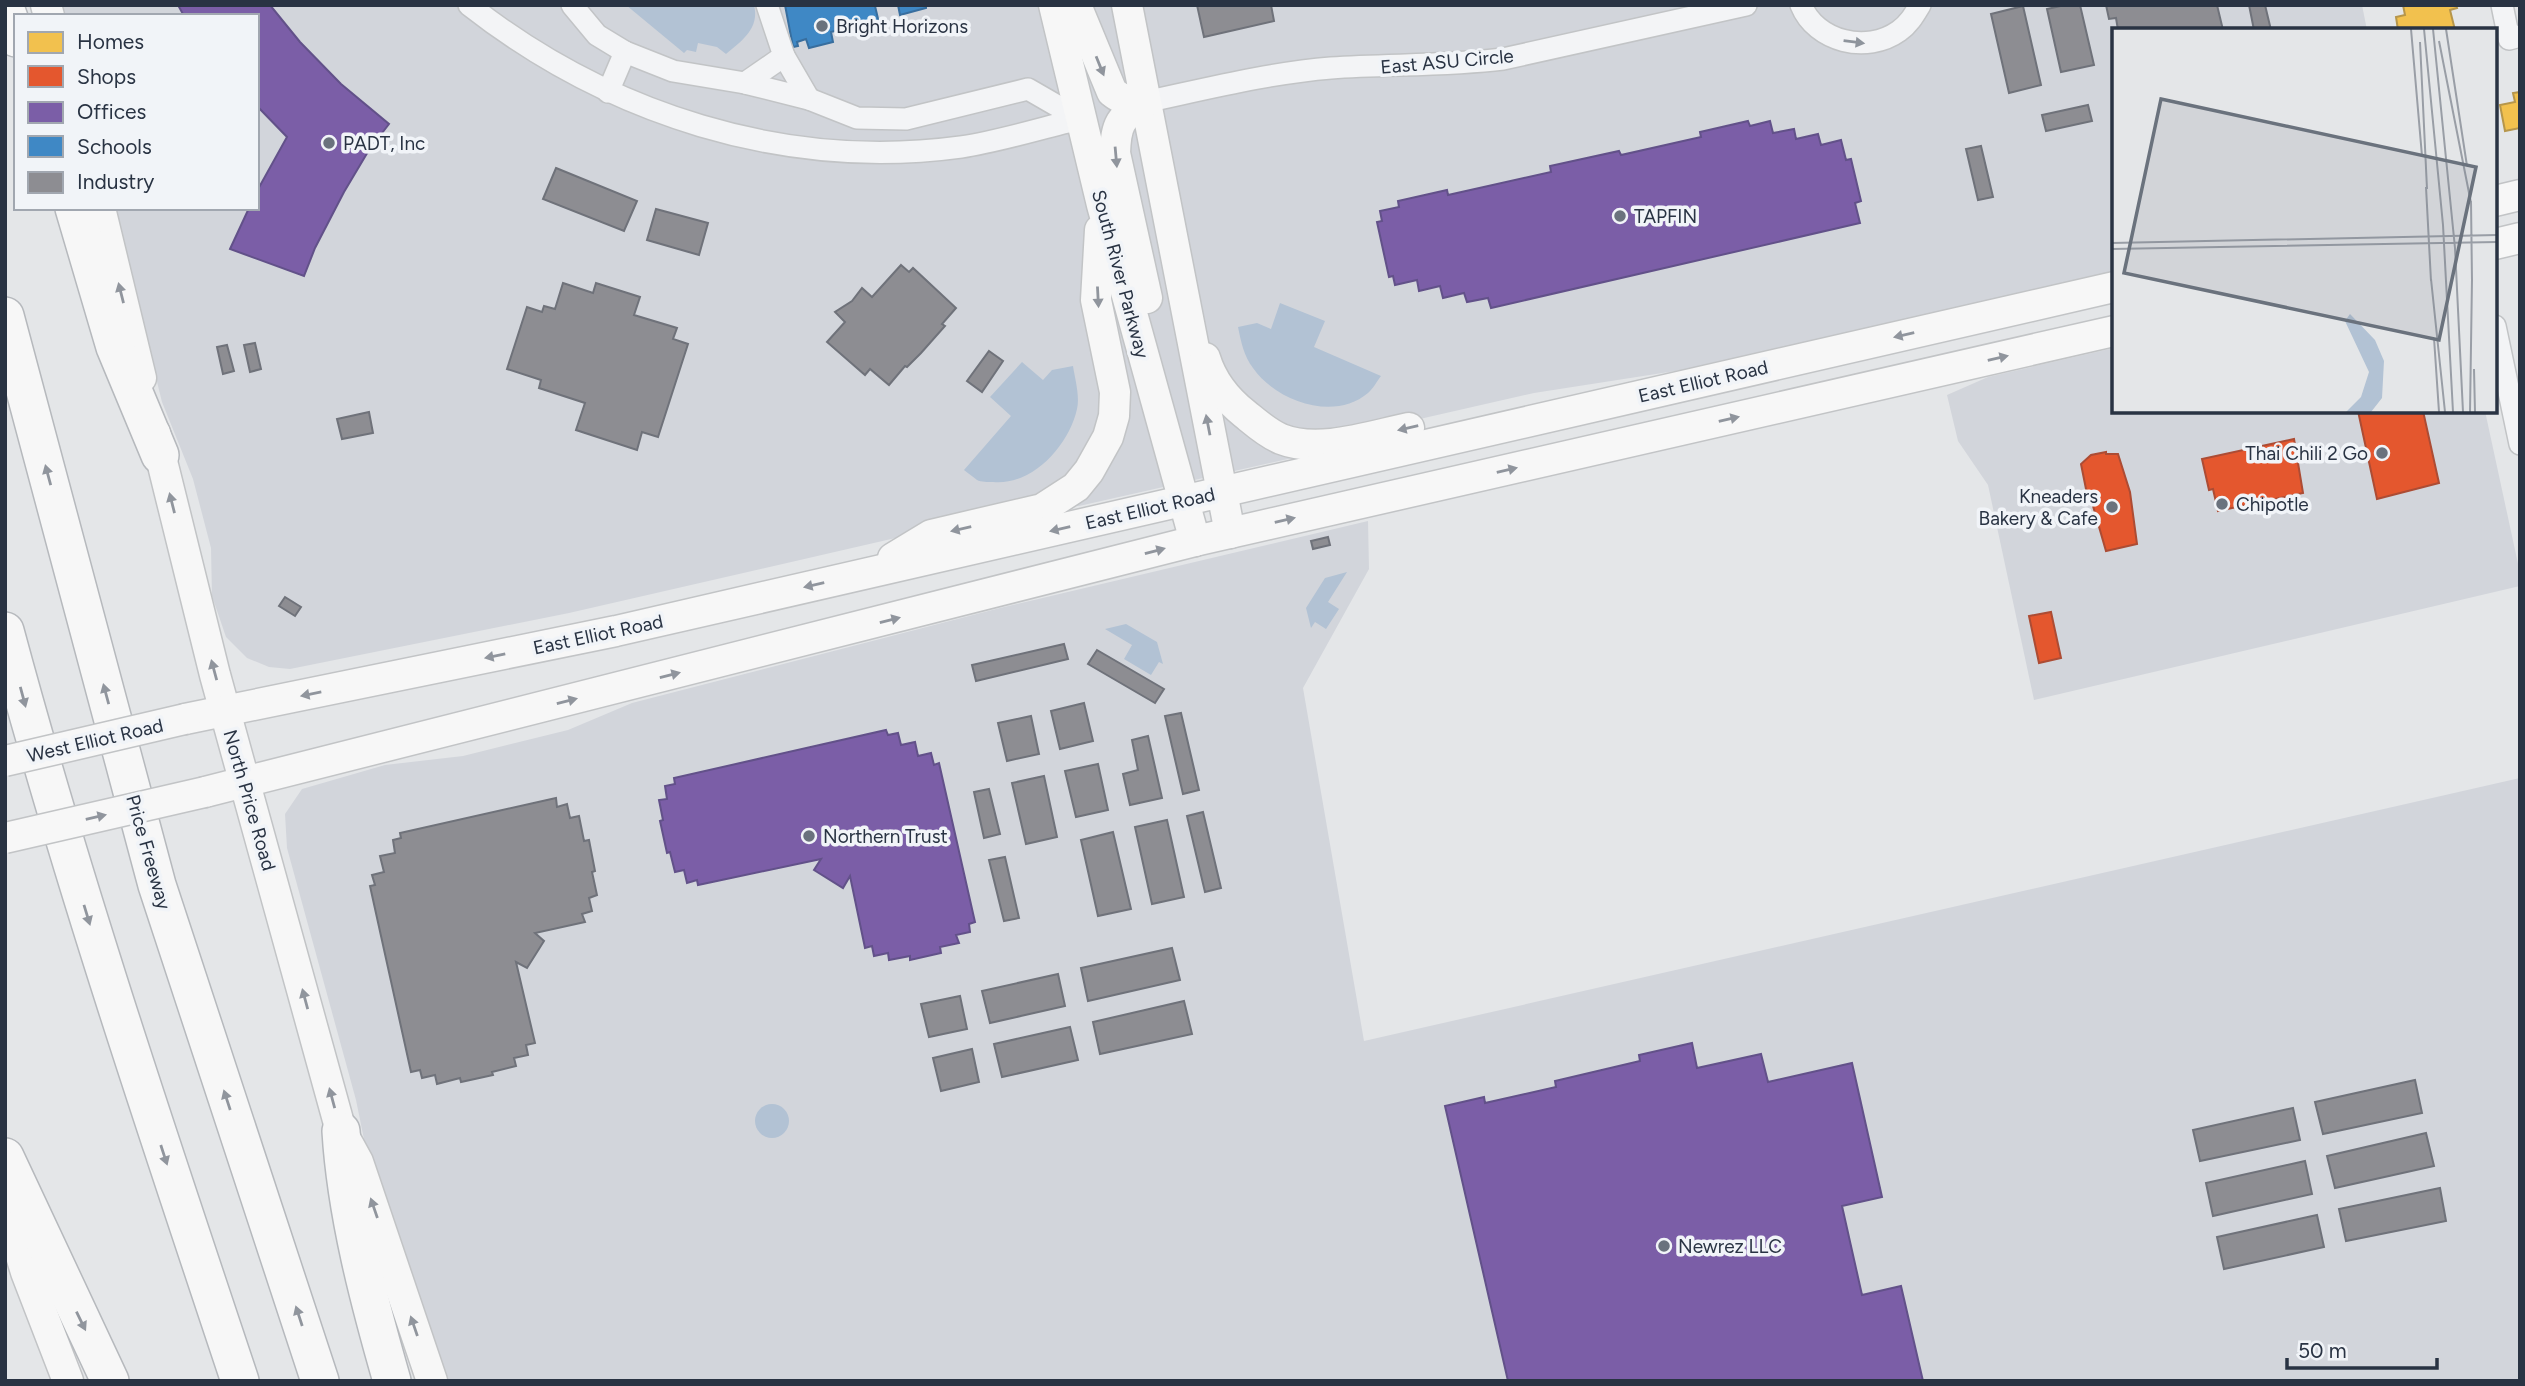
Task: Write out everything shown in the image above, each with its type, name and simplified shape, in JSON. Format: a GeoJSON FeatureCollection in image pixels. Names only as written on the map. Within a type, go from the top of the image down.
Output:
{"type":"FeatureCollection","features":[{"type":"Feature","properties":{"kind":"highway"},"geometry":{"type":"LineString","coordinates":[[5,7],[14,32]]}},
{"type":"Feature","properties":{"kind":"highway"},"geometry":{"type":"LineString","coordinates":[[75,210],[115,347],[160,455]]}},
{"type":"Feature","properties":{"kind":"highway","name":"Price Freeway"},"geometry":{"type":"LineString","coordinates":[[5,316],[157,886],[320,1381]]}},
{"type":"Feature","properties":{"kind":"highway"},"geometry":{"type":"LineString","coordinates":[[5,631],[31,728],[139,1080],[240,1381]]}},
{"type":"Feature","properties":{"kind":"highway"},"geometry":{"type":"LineString","coordinates":[[341,1132],[346,1183],[392,1381]]}},
{"type":"Feature","properties":{"kind":"highway"},"geometry":{"type":"LineString","coordinates":[[5,1157],[110,1381]]}},
{"type":"Feature","properties":{"kind":"main road","name":"South River Parkway"},"geometry":{"type":"LineString","coordinates":[[1054,5],[1102,205],[1195,541]]}},
{"type":"Feature","properties":{"kind":"main road"},"geometry":{"type":"LineString","coordinates":[[1076,5],[1112,92],[1120,99],[1145,102]]}},
{"type":"Feature","properties":{"kind":"main road"},"geometry":{"type":"LineString","coordinates":[[1127,5],[1230,533]]}},
{"type":"Feature","properties":{"kind":"main road"},"geometry":{"type":"LineString","coordinates":[[1145,102],[1121,119],[1117,128],[1115,153],[1149,303],[1150,379]]}},
{"type":"Feature","properties":{"kind":"main road"},"geometry":{"type":"LineString","coordinates":[[2497,201],[2520,195]]}},
{"type":"Feature","properties":{"kind":"main road"},"geometry":{"type":"LineString","coordinates":[[868,573],[931,535],[1042,509],[1076,487],[1089,471],[1108,437],[1115,392],[1096,300],[1102,205]]}},
{"type":"Feature","properties":{"kind":"main road","name":"North Price Road"},"geometry":{"type":"LineString","coordinates":[[100,210],[225,711],[341,1132],[358,1162],[432,1381]]}},
{"type":"Feature","properties":{"kind":"main road"},"geometry":{"type":"LineString","coordinates":[[2497,244],[2520,238]]}},
{"type":"Feature","properties":{"kind":"main road"},"geometry":{"type":"LineString","coordinates":[[1181,283],[1213,378],[1235,405],[1269,433],[1283,440],[1325,444],[1351,440],[1533,400],[1595,406]]}},
{"type":"Feature","properties":{"kind":"main road","name":"East Elliot Road"},"geometry":{"type":"LineString","coordinates":[[185,719],[616,631],[2112,287]]}},
{"type":"Feature","properties":{"kind":"main road"},"geometry":{"type":"LineString","coordinates":[[1965,365],[1962,349],[1969,341],[2058,320],[2085,294]]}},
{"type":"Feature","properties":{"kind":"main road"},"geometry":{"type":"LineString","coordinates":[[5,838],[245,783],[1195,541],[2112,331]]}},
{"type":"Feature","properties":{"kind":"main road","name":"West Elliot Road"},"geometry":{"type":"LineString","coordinates":[[5,761],[185,719]]}},
{"type":"Feature","properties":{"kind":"main road"},"geometry":{"type":"LineString","coordinates":[[5,1204],[26,1272],[68,1381]]}},
{"type":"Feature","properties":{"kind":"street"},"geometry":{"type":"LineString","coordinates":[[469,5],[535,52],[608,92],[666,116],[762,140],[847,152],[910,151],[963,146],[1080,118]]}},
{"type":"Feature","properties":{"kind":"street"},"geometry":{"type":"LineString","coordinates":[[572,5],[597,35],[625,52],[673,71],[745,83],[809,99],[857,118],[906,119],[1028,89],[1080,118]]}},
{"type":"Feature","properties":{"kind":"street"},"geometry":{"type":"LineString","coordinates":[[767,5],[784,56],[809,99]]}},
{"type":"Feature","properties":{"kind":"street","name":"East ASU Circle"},"geometry":{"type":"LineString","coordinates":[[1145,102],[1251,80],[1330,68],[1503,59],[1746,5]]}},
{"type":"Feature","properties":{"kind":"street"},"geometry":{"type":"LineString","coordinates":[[1801,5],[1816,26],[1832,37],[1850,43],[1869,43],[1885,39],[1911,20],[1920,5]]}},
{"type":"Feature","properties":{"kind":"street"},"geometry":{"type":"LineString","coordinates":[[2502,5],[2514,37]]}},
{"type":"Feature","properties":{"kind":"street"},"geometry":{"type":"LineString","coordinates":[[608,92],[625,52]]}},
{"type":"Feature","properties":{"kind":"street"},"geometry":{"type":"LineString","coordinates":[[745,83],[784,56]]}},
{"type":"Feature","properties":{"kind":"street"},"geometry":{"type":"LineString","coordinates":[[2497,335],[2520,444]]}},
{"type":"Feature","properties":{"kind":"shaded area"},"geometry":{"type":"Polygon","coordinates":[[[62,5],[2362,5],[2367,28],[2112,28],[2112,271],[1688,369],[1534,393],[1354,434],[1297,457],[1079,506],[1017,510],[569,613],[290,669],[269,667],[247,658],[226,637],[212,596],[211,548],[193,479],[162,402],[114,210],[259,210],[259,14],[64,14],[62,5]]]}},
{"type":"Feature","properties":{"kind":"shaded area"},"geometry":{"type":"Polygon","coordinates":[[[2112,348],[2112,413],[2485,413],[2520,573],[2520,586],[2034,700],[1988,485],[1958,441],[1947,395],[1988,377],[2112,348]]]}},
{"type":"Feature","properties":{"kind":"shaded area"},"geometry":{"type":"Polygon","coordinates":[[[1368,521],[1369,569],[1303,688],[1364,1041],[2520,778],[2520,1381],[443,1381],[375,1193],[356,1100],[287,848],[285,814],[302,789],[385,765],[463,756],[568,730],[632,703],[1000,608],[1368,521]]]}},
{"type":"Feature","properties":{"kind":"water"},"geometry":{"type":"Polygon","coordinates":[[[626,5],[754,5],[755,13],[748,33],[726,54],[717,47],[698,43],[696,52],[687,50],[684,53],[626,5]]]}},
{"type":"Feature","properties":{"kind":"water"},"geometry":{"type":"Polygon","coordinates":[[[1280,303],[1325,321],[1314,347],[1381,376],[1370,391],[1354,402],[1323,407],[1291,398],[1263,380],[1247,359],[1238,327],[1257,323],[1271,329],[1280,303]]]}},
{"type":"Feature","properties":{"kind":"water"},"geometry":{"type":"Polygon","coordinates":[[[1022,362],[1043,380],[1052,370],[1073,366],[1078,399],[1073,423],[1057,449],[1035,470],[1008,481],[979,481],[964,470],[1011,416],[990,397],[1022,362]]]}},
{"type":"Feature","properties":{"kind":"water"},"geometry":{"type":"Polygon","coordinates":[[[1347,572],[1328,602],[1339,609],[1326,629],[1315,622],[1311,628],[1306,608],[1325,578],[1347,572]]]}},
{"type":"Feature","properties":{"kind":"water"},"geometry":{"type":"Polygon","coordinates":[[[1126,624],[1157,642],[1163,664],[1159,662],[1151,675],[1124,659],[1132,645],[1105,629],[1126,624]]]}},
{"type":"Feature","properties":{"kind":"water"},"geometry":{"type":"Polygon","coordinates":[[[772,1104],[784,1109],[789,1121],[784,1133],[772,1138],[760,1133],[755,1121],[760,1109],[772,1104]]]}},
{"type":"Feature","properties":{"kind":"building: Homes"},"geometry":{"type":"Polygon","coordinates":[[[2403,5],[2456,5],[2457,8],[2450,10],[2454,28],[2398,28],[2396,17],[2405,15],[2403,5]]]}},
{"type":"Feature","properties":{"kind":"building: Homes"},"geometry":{"type":"Polygon","coordinates":[[[2520,92],[2520,128],[2505,131],[2500,105],[2515,102],[2513,93],[2520,92]]]}},
{"type":"Feature","properties":{"kind":"building: Shops"},"geometry":{"type":"Polygon","coordinates":[[[2358,413],[2423,413],[2439,483],[2377,499],[2358,413]]]}},
{"type":"Feature","properties":{"kind":"building: Shops"},"geometry":{"type":"Polygon","coordinates":[[[2294,439],[2303,493],[2218,511],[2213,489],[2209,490],[2202,459],[2294,439]]]}},
{"type":"Feature","properties":{"kind":"building: Shops","name":"Kneaders Bakery & Cafe"},"geometry":{"type":"Polygon","coordinates":[[[2106,452],[2118,454],[2130,492],[2137,544],[2106,551],[2091,499],[2088,499],[2081,464],[2091,455],[2106,452]]]}},
{"type":"Feature","properties":{"kind":"building: Shops"},"geometry":{"type":"Polygon","coordinates":[[[2051,612],[2061,658],[2039,663],[2029,616],[2051,612]]]}},
{"type":"Feature","properties":{"kind":"building: Offices","name":"PADT, Inc"},"geometry":{"type":"Polygon","coordinates":[[[178,5],[270,5],[300,42],[341,84],[389,124],[369,150],[344,192],[315,248],[304,276],[230,249],[248,210],[259,210],[259,187],[287,137],[259,108],[259,14],[183,14],[178,5]]]}},
{"type":"Feature","properties":{"kind":"building: Offices","name":"TAPFIN"},"geometry":{"type":"Polygon","coordinates":[[[1748,121],[1750,126],[1770,121],[1773,133],[1794,129],[1796,139],[1818,134],[1821,145],[1841,140],[1846,160],[1851,159],[1861,201],[1855,203],[1860,223],[1491,308],[1488,298],[1467,302],[1464,293],[1443,298],[1440,286],[1419,291],[1417,280],[1395,285],[1393,276],[1389,277],[1377,222],[1382,221],[1380,211],[1399,207],[1398,201],[1447,190],[1448,195],[1551,172],[1550,166],[1619,151],[1621,155],[1701,137],[1700,132],[1748,121]]]}},
{"type":"Feature","properties":{"kind":"building: Offices","name":"Northern Trust"},"geometry":{"type":"Polygon","coordinates":[[[886,730],[888,735],[898,733],[901,745],[915,742],[918,756],[931,753],[934,765],[939,763],[975,922],[969,924],[970,932],[956,935],[959,943],[940,947],[941,953],[910,960],[910,956],[889,960],[888,953],[874,956],[872,946],[865,948],[850,876],[843,888],[814,870],[821,859],[698,885],[697,880],[687,883],[684,870],[675,872],[670,852],[667,853],[660,821],[663,820],[659,800],[667,799],[665,786],[675,784],[674,778],[886,730]]]}},
{"type":"Feature","properties":{"kind":"building: Offices","name":"Newrez LLC"},"geometry":{"type":"Polygon","coordinates":[[[1692,1043],[1697,1068],[1761,1054],[1768,1082],[1852,1063],[1882,1197],[1842,1206],[1862,1295],[1901,1286],[1923,1381],[1508,1381],[1445,1106],[1484,1097],[1485,1103],[1556,1087],[1555,1081],[1640,1061],[1639,1055],[1692,1043]]]}},
{"type":"Feature","properties":{"kind":"building: Schools","name":"Bright Horizons"},"geometry":{"type":"Polygon","coordinates":[[[785,5],[878,5],[875,6],[879,23],[862,27],[861,24],[831,32],[833,42],[809,48],[806,39],[797,42],[798,46],[793,47],[785,5]]]}},
{"type":"Feature","properties":{"kind":"building: Schools","name":"Bright Horizons"},"geometry":{"type":"Polygon","coordinates":[[[898,5],[926,5],[926,8],[900,15],[898,5]]]}},
{"type":"Feature","properties":{"kind":"building: Industry"},"geometry":{"type":"Polygon","coordinates":[[[1197,5],[1271,5],[1274,21],[1204,37],[1197,5]]]}},
{"type":"Feature","properties":{"kind":"building: Industry"},"geometry":{"type":"Polygon","coordinates":[[[2080,5],[2094,65],[2061,72],[2047,9],[2080,5]]]}},
{"type":"Feature","properties":{"kind":"building: Industry"},"geometry":{"type":"Polygon","coordinates":[[[2106,5],[2217,5],[2223,28],[2118,28],[2116,18],[2109,19],[2106,5]]]}},
{"type":"Feature","properties":{"kind":"building: Industry"},"geometry":{"type":"Polygon","coordinates":[[[2249,5],[2265,5],[2271,28],[2254,28],[2249,5]]]}},
{"type":"Feature","properties":{"kind":"building: Industry"},"geometry":{"type":"Polygon","coordinates":[[[2023,6],[2041,85],[2009,93],[1991,14],[2023,6]]]}},
{"type":"Feature","properties":{"kind":"building: Industry"},"geometry":{"type":"Polygon","coordinates":[[[2088,105],[2092,121],[2046,131],[2042,115],[2088,105]]]}},
{"type":"Feature","properties":{"kind":"building: Industry"},"geometry":{"type":"Polygon","coordinates":[[[1981,146],[1993,197],[1978,200],[1966,149],[1981,146]]]}},
{"type":"Feature","properties":{"kind":"building: Industry"},"geometry":{"type":"Polygon","coordinates":[[[556,168],[637,201],[624,231],[543,199],[556,168]]]}},
{"type":"Feature","properties":{"kind":"building: Industry"},"geometry":{"type":"Polygon","coordinates":[[[656,209],[708,223],[699,255],[647,240],[656,209]]]}},
{"type":"Feature","properties":{"kind":"building: Industry"},"geometry":{"type":"Polygon","coordinates":[[[901,265],[909,272],[913,268],[956,308],[942,324],[945,326],[889,385],[870,369],[865,375],[827,342],[845,322],[835,312],[852,301],[862,288],[872,297],[901,265]]]}},
{"type":"Feature","properties":{"kind":"building: Industry"},"geometry":{"type":"Polygon","coordinates":[[[563,283],[593,293],[596,283],[640,297],[634,315],[677,328],[673,339],[688,344],[658,437],[642,432],[637,450],[576,430],[585,403],[539,388],[541,380],[507,369],[527,307],[542,312],[544,306],[555,309],[563,283]]]}},
{"type":"Feature","properties":{"kind":"building: Industry"},"geometry":{"type":"Polygon","coordinates":[[[255,343],[261,369],[250,372],[244,345],[255,343]]]}},
{"type":"Feature","properties":{"kind":"building: Industry"},"geometry":{"type":"Polygon","coordinates":[[[227,345],[234,371],[223,374],[217,347],[227,345]]]}},
{"type":"Feature","properties":{"kind":"building: Industry"},"geometry":{"type":"Polygon","coordinates":[[[989,351],[1003,361],[982,392],[967,381],[989,351]]]}},
{"type":"Feature","properties":{"kind":"building: Industry"},"geometry":{"type":"Polygon","coordinates":[[[369,412],[373,433],[342,439],[337,419],[369,412]]]}},
{"type":"Feature","properties":{"kind":"building: Industry"},"geometry":{"type":"Polygon","coordinates":[[[1328,537],[1330,545],[1313,549],[1311,541],[1328,537]]]}},
{"type":"Feature","properties":{"kind":"building: Industry"},"geometry":{"type":"Polygon","coordinates":[[[285,597],[301,607],[295,616],[279,606],[285,597]]]}},
{"type":"Feature","properties":{"kind":"building: Industry"},"geometry":{"type":"Polygon","coordinates":[[[1064,644],[1068,659],[976,681],[972,665],[1064,644]]]}},
{"type":"Feature","properties":{"kind":"building: Industry"},"geometry":{"type":"Polygon","coordinates":[[[1097,650],[1164,689],[1155,703],[1088,664],[1097,650]]]}},
{"type":"Feature","properties":{"kind":"building: Industry"},"geometry":{"type":"Polygon","coordinates":[[[1084,703],[1093,741],[1060,749],[1051,711],[1084,703]]]}},
{"type":"Feature","properties":{"kind":"building: Industry"},"geometry":{"type":"Polygon","coordinates":[[[1181,713],[1199,790],[1183,794],[1165,716],[1181,713]]]}},
{"type":"Feature","properties":{"kind":"building: Industry"},"geometry":{"type":"Polygon","coordinates":[[[1031,716],[1039,754],[1007,761],[998,723],[1031,716]]]}},
{"type":"Feature","properties":{"kind":"building: Industry"},"geometry":{"type":"Polygon","coordinates":[[[1148,736],[1162,798],[1130,805],[1123,774],[1138,770],[1132,740],[1148,736]]]}},
{"type":"Feature","properties":{"kind":"building: Industry"},"geometry":{"type":"Polygon","coordinates":[[[1098,764],[1108,810],[1076,817],[1065,771],[1098,764]]]}},
{"type":"Feature","properties":{"kind":"building: Industry"},"geometry":{"type":"Polygon","coordinates":[[[1044,776],[1057,837],[1026,844],[1012,783],[1044,776]]]}},
{"type":"Feature","properties":{"kind":"building: Industry"},"geometry":{"type":"Polygon","coordinates":[[[989,789],[1000,834],[984,838],[974,792],[989,789]]]}},
{"type":"Feature","properties":{"kind":"building: Industry"},"geometry":{"type":"Polygon","coordinates":[[[556,798],[557,807],[567,804],[570,818],[579,816],[584,841],[589,840],[597,895],[589,898],[592,911],[582,914],[585,922],[535,933],[544,941],[527,968],[516,962],[535,1043],[526,1045],[528,1055],[514,1058],[516,1066],[492,1072],[493,1075],[461,1082],[460,1078],[437,1084],[435,1075],[422,1078],[420,1070],[411,1072],[370,886],[375,885],[372,875],[384,872],[380,856],[395,853],[393,840],[401,838],[400,833],[556,798]]]}},
{"type":"Feature","properties":{"kind":"building: Industry"},"geometry":{"type":"Polygon","coordinates":[[[1203,812],[1221,888],[1205,892],[1187,816],[1203,812]]]}},
{"type":"Feature","properties":{"kind":"building: Industry"},"geometry":{"type":"Polygon","coordinates":[[[1167,820],[1184,897],[1152,904],[1135,827],[1167,820]]]}},
{"type":"Feature","properties":{"kind":"building: Industry"},"geometry":{"type":"Polygon","coordinates":[[[1113,832],[1131,909],[1098,916],[1081,840],[1113,832]]]}},
{"type":"Feature","properties":{"kind":"building: Industry"},"geometry":{"type":"Polygon","coordinates":[[[1005,857],[1019,918],[1004,921],[989,860],[1005,857]]]}},
{"type":"Feature","properties":{"kind":"building: Industry"},"geometry":{"type":"Polygon","coordinates":[[[1172,948],[1180,980],[1088,1001],[1081,968],[1172,948]]]}},
{"type":"Feature","properties":{"kind":"building: Industry"},"geometry":{"type":"Polygon","coordinates":[[[1058,974],[1065,1006],[990,1023],[982,991],[1058,974]]]}},
{"type":"Feature","properties":{"kind":"building: Industry"},"geometry":{"type":"Polygon","coordinates":[[[960,996],[967,1029],[929,1037],[921,1004],[960,996]]]}},
{"type":"Feature","properties":{"kind":"building: Industry"},"geometry":{"type":"Polygon","coordinates":[[[1184,1001],[1192,1034],[1100,1054],[1093,1022],[1184,1001]]]}},
{"type":"Feature","properties":{"kind":"building: Industry"},"geometry":{"type":"Polygon","coordinates":[[[1070,1027],[1078,1060],[1002,1077],[994,1044],[1070,1027]]]}},
{"type":"Feature","properties":{"kind":"building: Industry"},"geometry":{"type":"Polygon","coordinates":[[[972,1049],[979,1082],[941,1091],[933,1058],[972,1049]]]}},
{"type":"Feature","properties":{"kind":"building: Industry"},"geometry":{"type":"Polygon","coordinates":[[[2415,1080],[2422,1113],[2323,1134],[2315,1102],[2415,1080]]]}},
{"type":"Feature","properties":{"kind":"building: Industry"},"geometry":{"type":"Polygon","coordinates":[[[2293,1108],[2300,1140],[2200,1161],[2193,1130],[2293,1108]]]}},
{"type":"Feature","properties":{"kind":"building: Industry"},"geometry":{"type":"Polygon","coordinates":[[[2426,1133],[2434,1166],[2335,1188],[2327,1156],[2426,1133]]]}},
{"type":"Feature","properties":{"kind":"building: Industry"},"geometry":{"type":"Polygon","coordinates":[[[2305,1161],[2312,1194],[2213,1216],[2206,1183],[2305,1161]]]}},
{"type":"Feature","properties":{"kind":"building: Industry"},"geometry":{"type":"Polygon","coordinates":[[[2440,1188],[2446,1221],[2346,1241],[2339,1209],[2440,1188]]]}},
{"type":"Feature","properties":{"kind":"building: Industry"},"geometry":{"type":"Polygon","coordinates":[[[2317,1215],[2324,1247],[2224,1269],[2217,1237],[2317,1215]]]}},
{"type":"Feature","properties":{"kind":"place","name":"Bright Horizons"},"geometry":{"type":"Point","coordinates":[822,26]}},
{"type":"Feature","properties":{"kind":"place","name":"PADT, Inc"},"geometry":{"type":"Point","coordinates":[329,143]}},
{"type":"Feature","properties":{"kind":"place","name":"TAPFIN"},"geometry":{"type":"Point","coordinates":[1620,216]}},
{"type":"Feature","properties":{"kind":"place","name":"Thai Chili 2 Go"},"geometry":{"type":"Point","coordinates":[2382,453]}},
{"type":"Feature","properties":{"kind":"place","name":"Chipotle"},"geometry":{"type":"Point","coordinates":[2222,504]}},
{"type":"Feature","properties":{"kind":"place","name":"Kneaders Bakery & Cafe"},"geometry":{"type":"Point","coordinates":[2112,507]}},
{"type":"Feature","properties":{"kind":"place","name":"Northern Trust"},"geometry":{"type":"Point","coordinates":[809,836]}},
{"type":"Feature","properties":{"kind":"place","name":"Newrez LLC"},"geometry":{"type":"Point","coordinates":[1664,1246]}}]}
